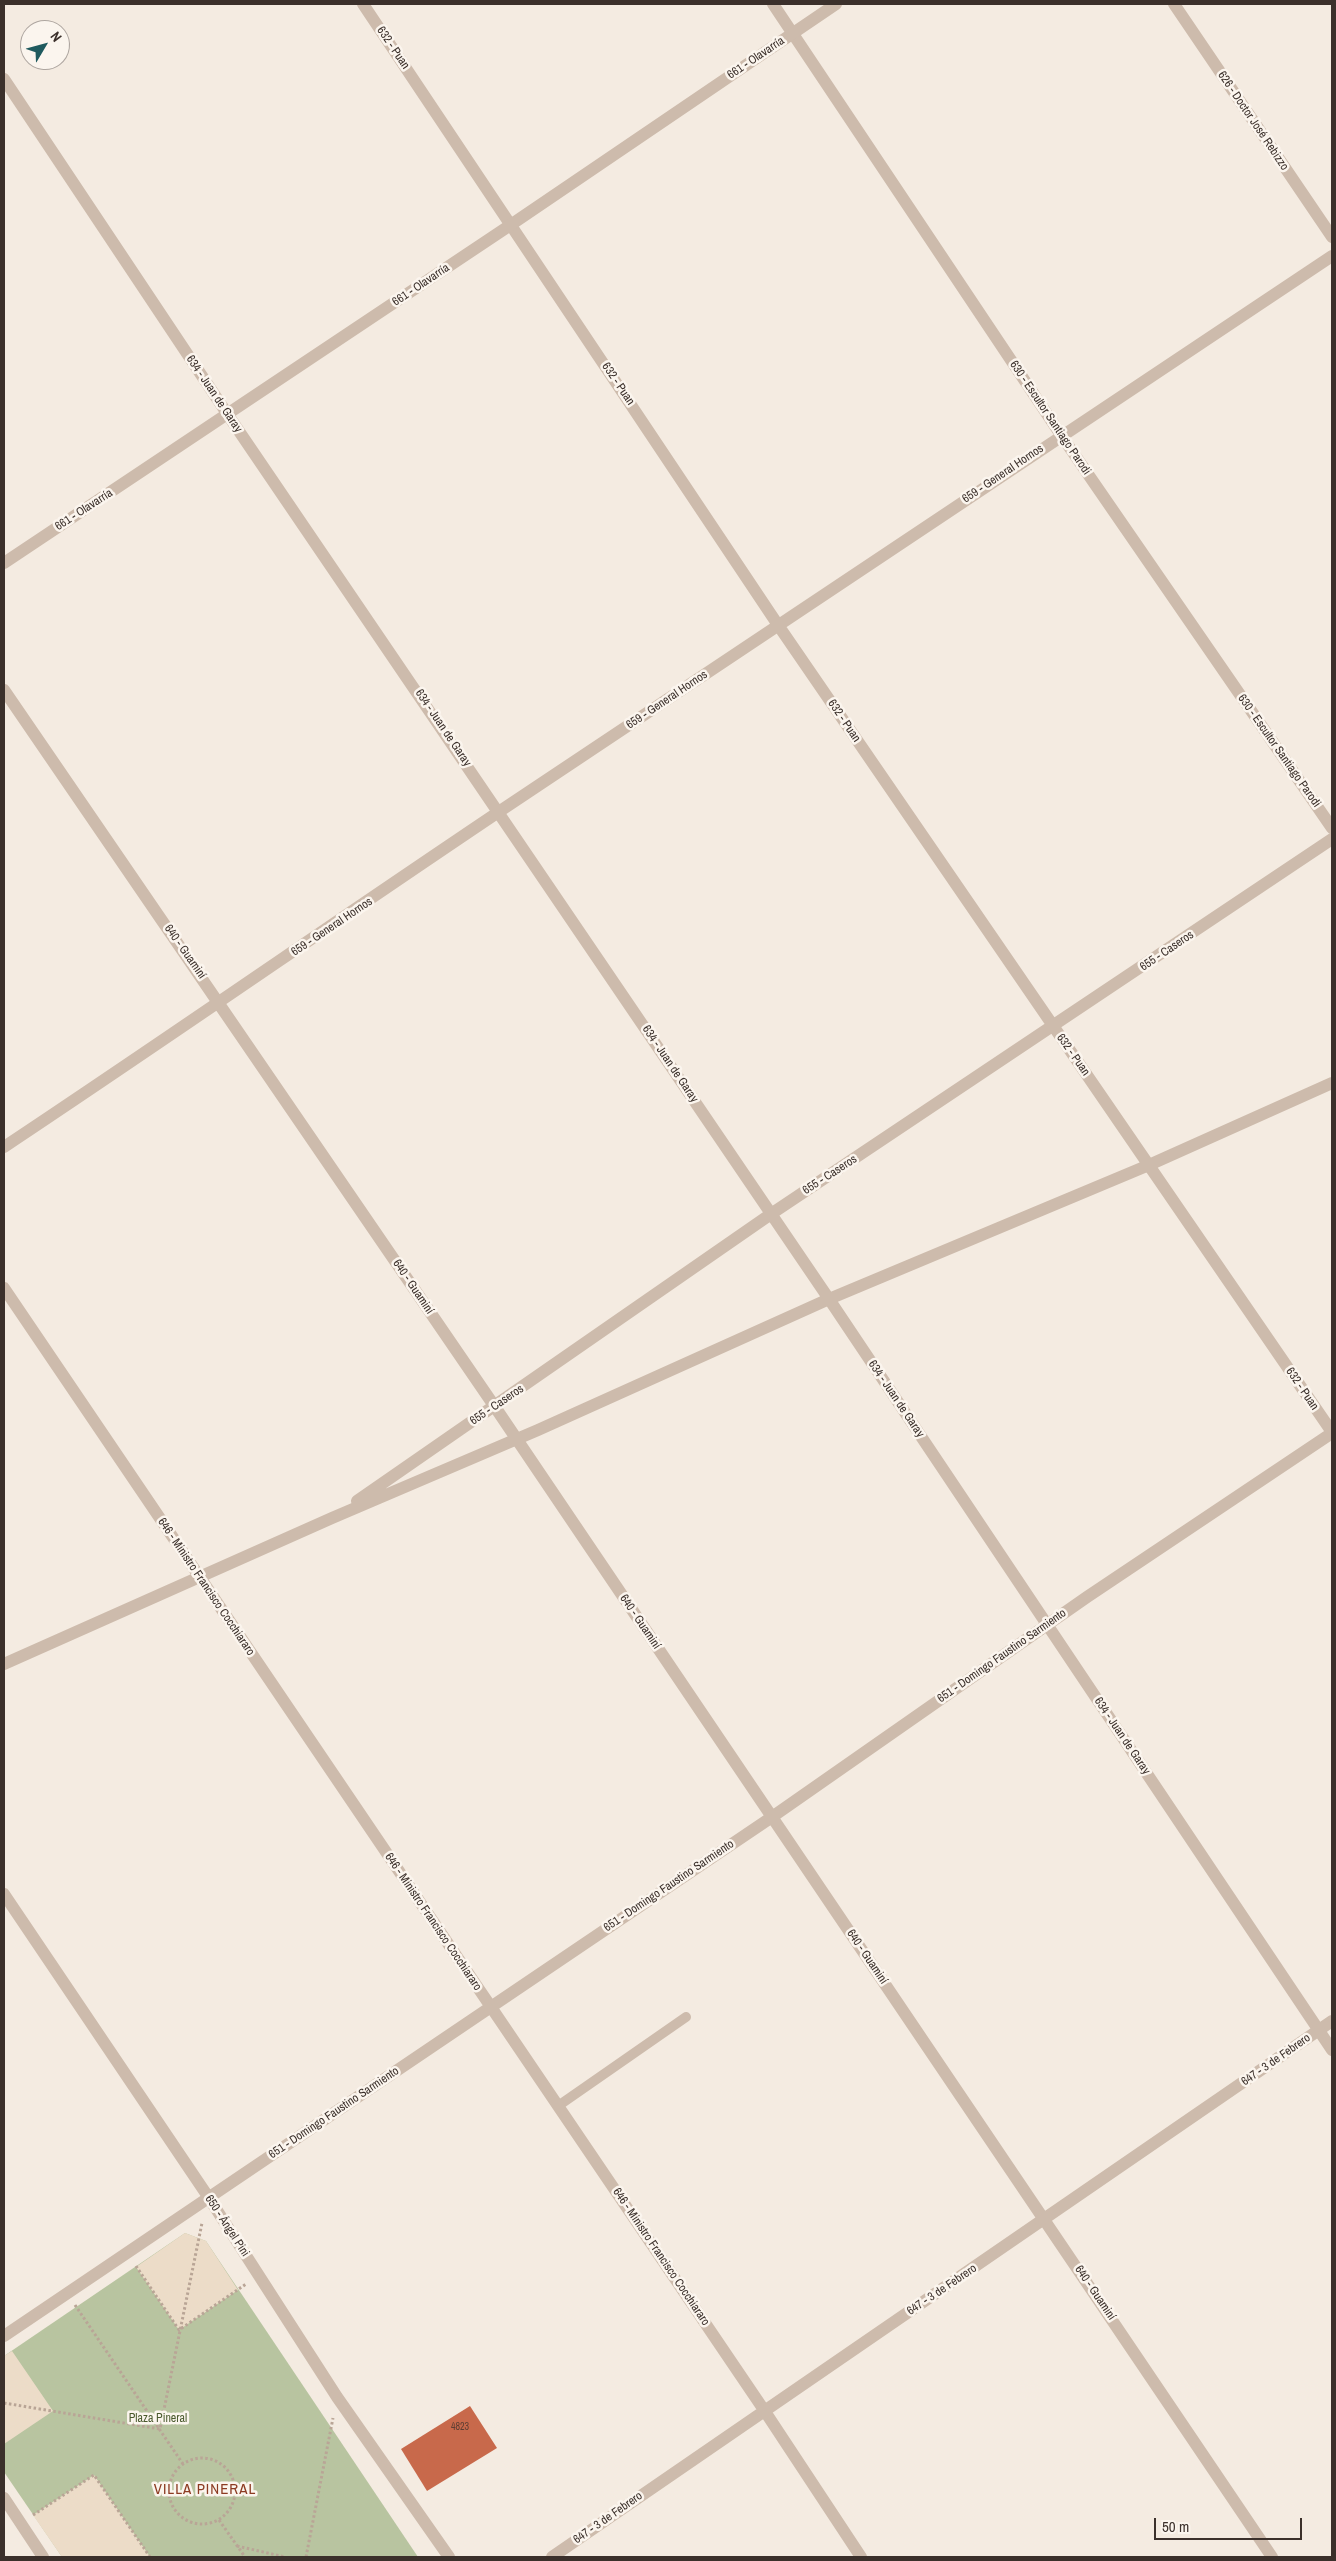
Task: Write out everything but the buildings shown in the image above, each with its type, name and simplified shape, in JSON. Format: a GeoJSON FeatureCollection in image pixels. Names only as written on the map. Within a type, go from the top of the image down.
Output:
{"type":"FeatureCollection","features":[{"type":"Feature","properties":{"kind":"street","name":"632 - Puan"},"geometry":{"type":"LineString","coordinates":[[364,4],[778,625],[1332,1432]]}},
{"type":"Feature","properties":{"kind":"street","name":"630 - Escultor Santiago Parodi"},"geometry":{"type":"LineString","coordinates":[[773,4],[1061,435],[1332,828]]}},
{"type":"Feature","properties":{"kind":"street","name":"661 - Olavarría"},"geometry":{"type":"LineString","coordinates":[[4,563],[228,415],[836,4]]}},
{"type":"Feature","properties":{"kind":"street","name":"626 - Doctor José Rebizzo"},"geometry":{"type":"LineString","coordinates":[[1174,4],[1332,237]]}},
{"type":"Feature","properties":{"kind":"street","name":"634 - Juan de Garay"},"geometry":{"type":"LineString","coordinates":[[4,80],[228,415],[500,811],[829,1299],[1332,2050]]}},
{"type":"Feature","properties":{"kind":"street","name":"659 - General Hornos"},"geometry":{"type":"LineString","coordinates":[[4,1147],[220,1003],[500,811],[1332,256]]}},
{"type":"Feature","properties":{"kind":"street","name":"640 - Guaminí"},"geometry":{"type":"LineString","coordinates":[[4,690],[495,1407],[1272,2557]]}},
{"type":"Feature","properties":{"kind":"street","name":"655 - Caseros"},"geometry":{"type":"LineString","coordinates":[[332,1518],[495,1407],[771,1214],[1054,1028],[1332,839]]}},
{"type":"Feature","properties":{"kind":"street"},"geometry":{"type":"LineString","coordinates":[[4,1664],[829,1299],[1149,1165],[1332,1082]]}},
{"type":"Feature","properties":{"kind":"street","name":"646 - Ministro Francisco Cocchiararo"},"geometry":{"type":"LineString","coordinates":[[4,1288],[764,2410],[861,2557]]}},
{"type":"Feature","properties":{"kind":"street","name":"651 - Domingo Faustino Sarmiento"},"geometry":{"type":"LineString","coordinates":[[4,2336],[772,1817],[1048,1624],[1332,1432]]}},
{"type":"Feature","properties":{"kind":"street","name":"650 - Ángel Pini"},"geometry":{"type":"LineString","coordinates":[[4,1894],[209,2198],[337,2397],[449,2557]]}},
{"type":"Feature","properties":{"kind":"street","name":"647 - 3 de Febrero"},"geometry":{"type":"LineString","coordinates":[[552,2557],[764,2410],[1046,2220],[1332,2021]]}},
{"type":"Feature","properties":{"kind":"street"},"geometry":{"type":"LineString","coordinates":[[4,2498],[43,2557]]}},
{"type":"Feature","properties":{"kind":"lane"},"geometry":{"type":"LineString","coordinates":[[558,2106],[686,2017]]}},
{"type":"Feature","properties":{"kind":"path"},"geometry":{"type":"LineString","coordinates":[[160,2429],[197,2238],[209,2198]]}},
{"type":"Feature","properties":{"kind":"path"},"geometry":{"type":"LineString","coordinates":[[126,2253],[179,2330]]}},
{"type":"Feature","properties":{"kind":"path"},"geometry":{"type":"LineString","coordinates":[[179,2330],[259,2276]]}},
{"type":"Feature","properties":{"kind":"path"},"geometry":{"type":"LineString","coordinates":[[67,2294],[184,2464]]}},
{"type":"Feature","properties":{"kind":"path"},"geometry":{"type":"LineString","coordinates":[[306,2557],[337,2397]]}},
{"type":"Feature","properties":{"kind":"path"},"geometry":{"type":"LineString","coordinates":[[4,2403],[160,2429]]}},
{"type":"Feature","properties":{"kind":"path"},"geometry":{"type":"LineString","coordinates":[[200,2458],[211,2459],[222,2464],[230,2473],[234,2483],[233,2504],[228,2513],[219,2520],[204,2524],[189,2522],[173,2509],[168,2487],[172,2476],[184,2464],[200,2458]]}},
{"type":"Feature","properties":{"kind":"path"},"geometry":{"type":"LineString","coordinates":[[20,2523],[94,2475],[150,2557]]}},
{"type":"Feature","properties":{"kind":"path"},"geometry":{"type":"LineString","coordinates":[[219,2520],[245,2557]]}},
{"type":"Feature","properties":{"kind":"path"},"geometry":{"type":"LineString","coordinates":[[237,2546],[285,2557]]}},
{"type":"Feature","properties":{"kind":"green space","name":"Plaza Pineral"},"geometry":{"type":"Polygon","coordinates":[[[185,2233],[206,2241],[418,2557],[62,2557],[4,2472],[4,2356],[185,2233]]]}},
{"type":"Feature","properties":{"kind":"shaded area"},"geometry":{"type":"Polygon","coordinates":[[[185,2233],[206,2241],[238,2290],[179,2330],[136,2267],[185,2233]]]}},
{"type":"Feature","properties":{"kind":"shaded area"},"geometry":{"type":"Polygon","coordinates":[[[12,2351],[53,2411],[4,2444],[4,2356],[12,2351]]]}},
{"type":"Feature","properties":{"kind":"shaded area"},"geometry":{"type":"Polygon","coordinates":[[[94,2475],[150,2557],[62,2557],[33,2515],[94,2475]]]}},
{"type":"Feature","properties":{"kind":"district","name":"VILLA PINERAL"},"geometry":{"type":"Point","coordinates":[205,2490]}}]}
